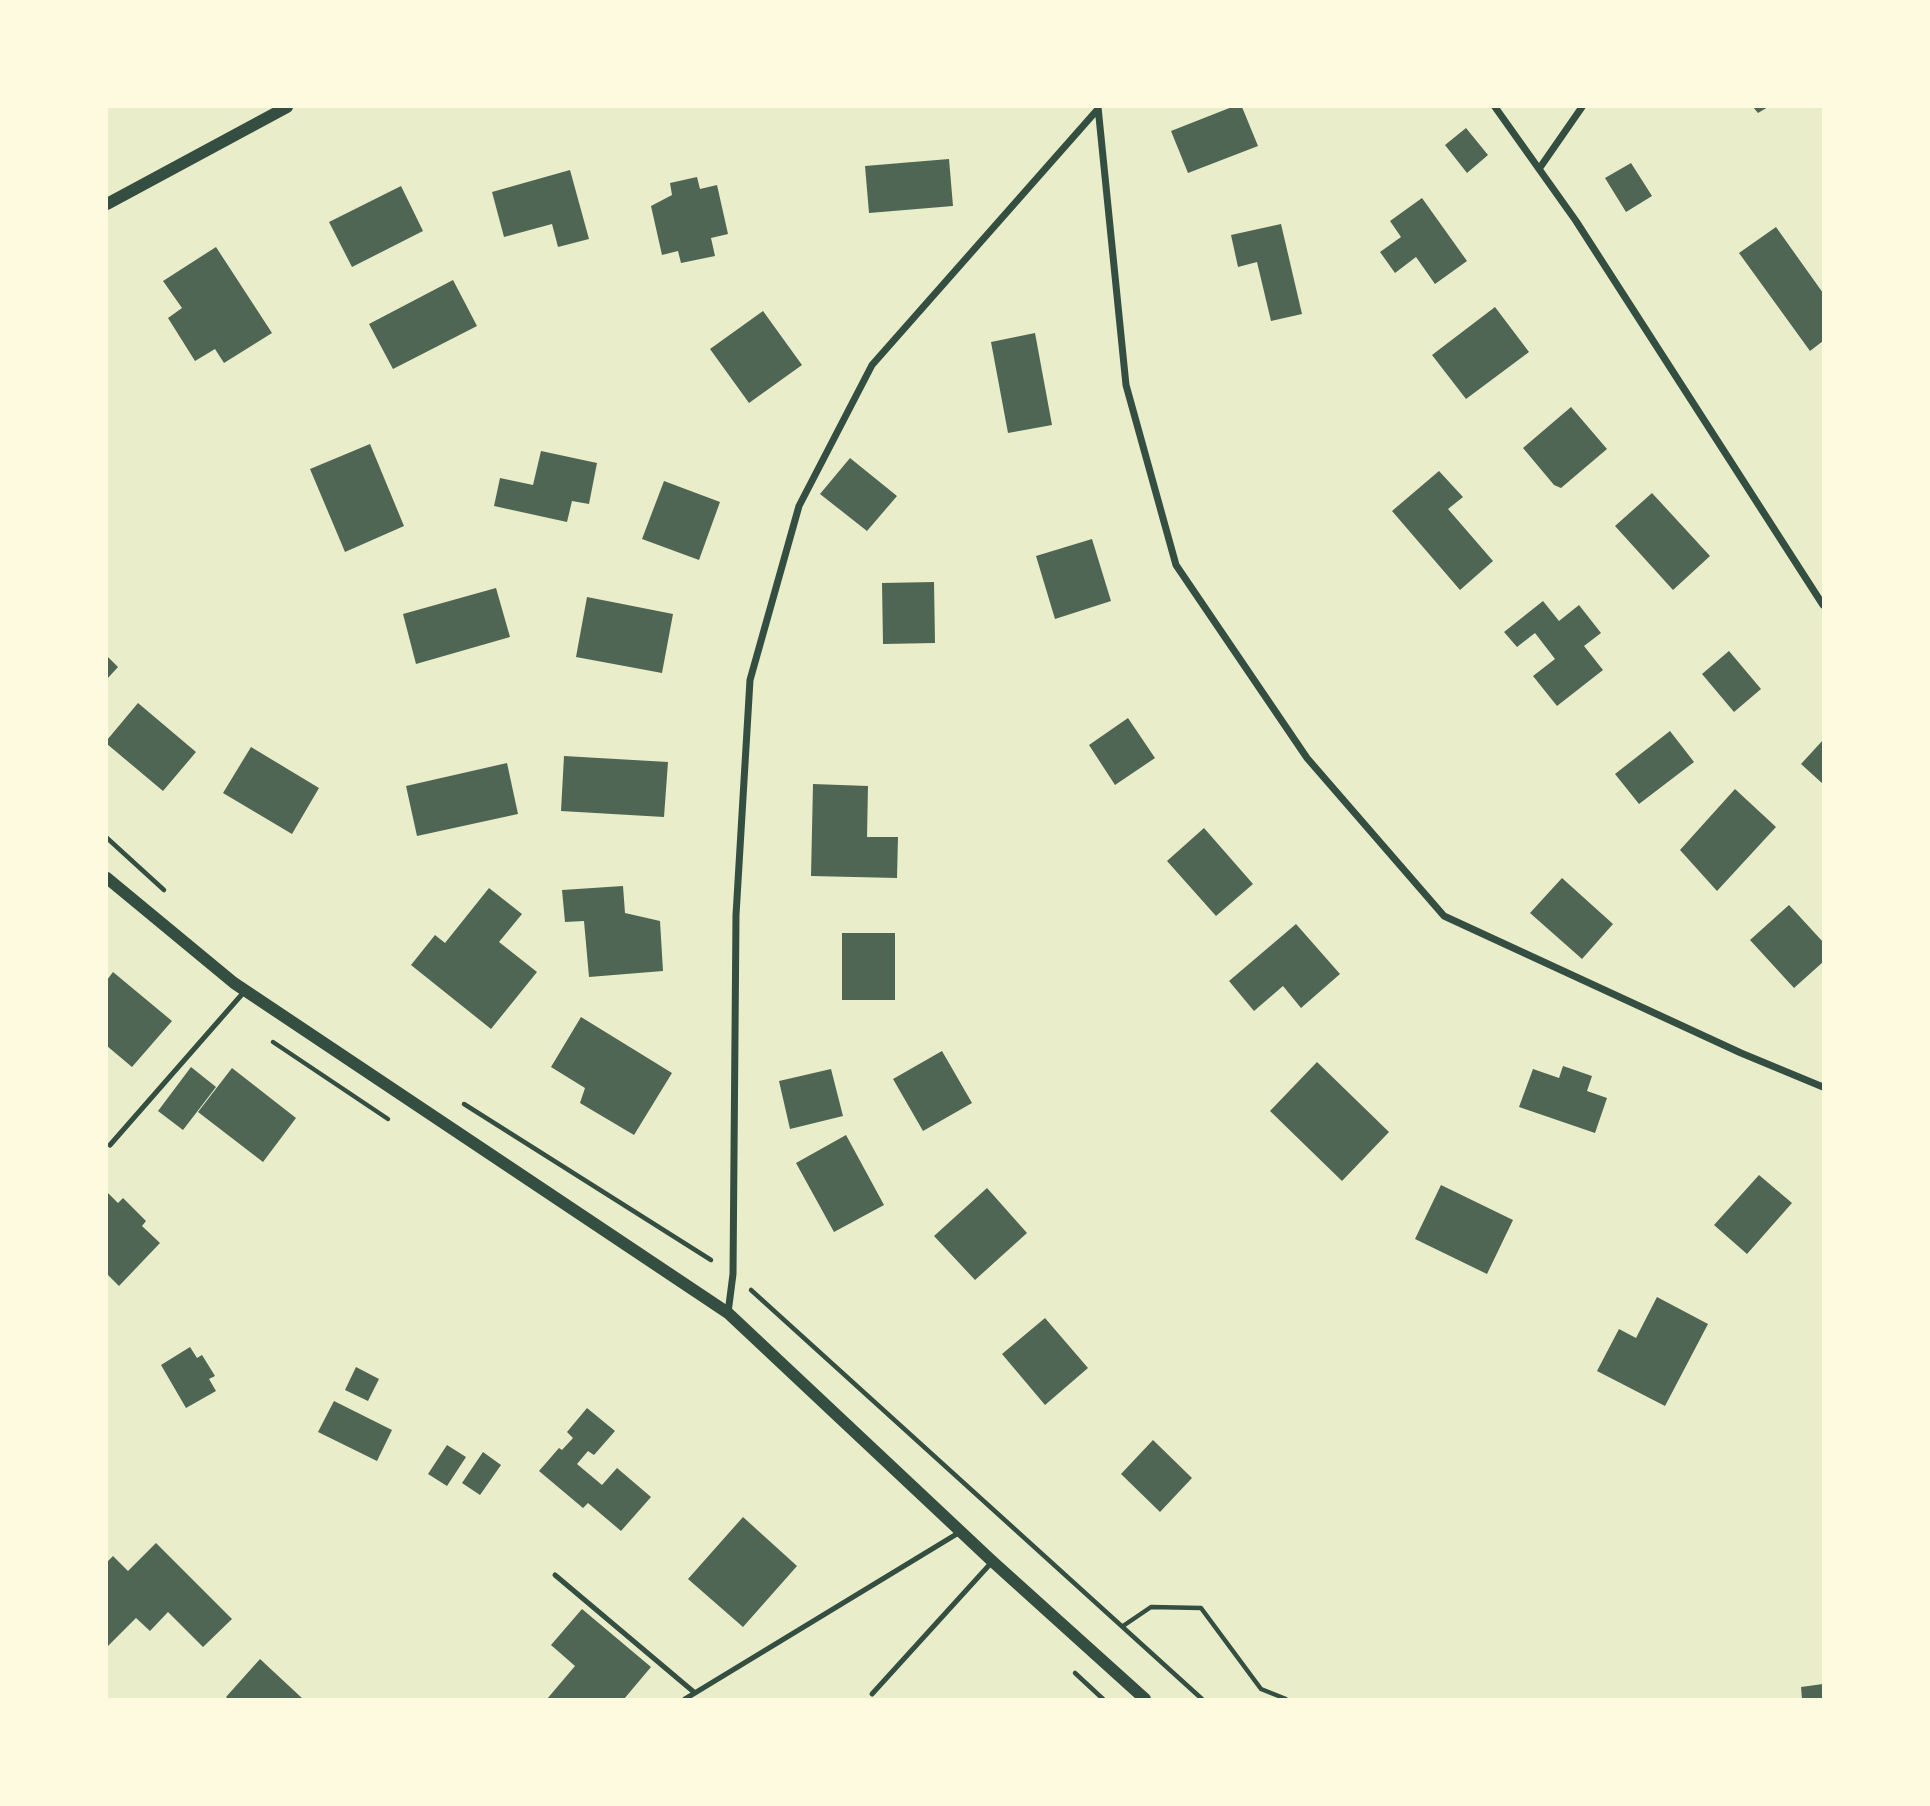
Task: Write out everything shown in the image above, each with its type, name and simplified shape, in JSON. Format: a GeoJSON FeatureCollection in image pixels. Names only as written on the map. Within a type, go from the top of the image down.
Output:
{"type":"FeatureCollection","features":[{"type":"Feature","properties":{"kind":"street"},"geometry":{"type":"LineString","coordinates":[[107,204],[287,107]]}},
{"type":"Feature","properties":{"kind":"street"},"geometry":{"type":"LineString","coordinates":[[1495,107],[1576,221],[1823,605]]}},
{"type":"Feature","properties":{"kind":"street"},"geometry":{"type":"LineString","coordinates":[[1539,169],[1582,107]]}},
{"type":"Feature","properties":{"kind":"street"},"geometry":{"type":"LineString","coordinates":[[1098,108],[1126,384],[1176,565],[1307,758],[1444,916],[1729,1047],[1823,1087]]}},
{"type":"Feature","properties":{"kind":"street"},"geometry":{"type":"LineString","coordinates":[[728,1313],[733,1274],[736,915],[750,680],[799,506],[872,365],[1098,108]]}},
{"type":"Feature","properties":{"kind":"street"},"geometry":{"type":"LineString","coordinates":[[107,878],[246,990],[728,1313],[992,1562],[1145,1699]]}},
{"type":"Feature","properties":{"kind":"lane"},"geometry":{"type":"LineString","coordinates":[[110,1145],[246,990]]}},
{"type":"Feature","properties":{"kind":"lane"},"geometry":{"type":"LineString","coordinates":[[685,1699],[960,1532]]}},
{"type":"Feature","properties":{"kind":"lane"},"geometry":{"type":"LineString","coordinates":[[872,1694],[992,1562]]}},
{"type":"Feature","properties":{"kind":"lane"},"geometry":{"type":"LineString","coordinates":[[555,1575],[695,1693]]}},
{"type":"Feature","properties":{"kind":"path"},"geometry":{"type":"LineString","coordinates":[[270,1040],[391,1121]]}},
{"type":"Feature","properties":{"kind":"path"},"geometry":{"type":"LineString","coordinates":[[1123,1626],[1151,1607],[1200,1608],[1261,1689],[1286,1699]]}},
{"type":"Feature","properties":{"kind":"path"},"geometry":{"type":"LineString","coordinates":[[1073,1672],[1103,1699]]}},
{"type":"Feature","properties":{"kind":"building"},"geometry":{"type":"Polygon","coordinates":[[[1232,107],[1242,107],[1258,146],[1188,173],[1171,131],[1232,107]]]}},
{"type":"Feature","properties":{"kind":"building"},"geometry":{"type":"Polygon","coordinates":[[[1753,107],[1768,107],[1758,113],[1753,107]]]}},
{"type":"Feature","properties":{"kind":"building"},"geometry":{"type":"Polygon","coordinates":[[[1466,128],[1488,155],[1467,173],[1445,145],[1466,128]]]}},
{"type":"Feature","properties":{"kind":"building"},"geometry":{"type":"Polygon","coordinates":[[[949,159],[953,206],[869,213],[865,166],[949,159]]]}},
{"type":"Feature","properties":{"kind":"building"},"geometry":{"type":"Polygon","coordinates":[[[1631,163],[1652,196],[1626,212],[1605,178],[1631,163]]]}},
{"type":"Feature","properties":{"kind":"building"},"geometry":{"type":"Polygon","coordinates":[[[570,170],[589,239],[558,247],[552,224],[504,237],[492,192],[570,170]]]}},
{"type":"Feature","properties":{"kind":"building"},"geometry":{"type":"Polygon","coordinates":[[[697,177],[700,189],[717,185],[728,234],[711,238],[715,256],[681,263],[678,251],[662,255],[651,206],[672,195],[670,183],[697,177]]]}},
{"type":"Feature","properties":{"kind":"building"},"geometry":{"type":"Polygon","coordinates":[[[401,186],[423,231],[352,267],[329,222],[401,186]]]}},
{"type":"Feature","properties":{"kind":"building"},"geometry":{"type":"Polygon","coordinates":[[[1422,198],[1467,261],[1435,284],[1416,257],[1395,273],[1380,252],[1401,237],[1390,221],[1422,198]]]}},
{"type":"Feature","properties":{"kind":"building"},"geometry":{"type":"Polygon","coordinates":[[[1281,224],[1302,314],[1271,321],[1257,262],[1238,267],[1231,235],[1281,224]]]}},
{"type":"Feature","properties":{"kind":"building"},"geometry":{"type":"Polygon","coordinates":[[[1776,227],[1823,293],[1823,341],[1810,351],[1739,253],[1776,227]]]}},
{"type":"Feature","properties":{"kind":"building"},"geometry":{"type":"Polygon","coordinates":[[[216,247],[272,333],[224,363],[215,349],[195,361],[168,318],[182,308],[163,281],[216,247]]]}},
{"type":"Feature","properties":{"kind":"building"},"geometry":{"type":"Polygon","coordinates":[[[453,280],[477,326],[393,369],[369,324],[453,280]]]}},
{"type":"Feature","properties":{"kind":"building"},"geometry":{"type":"Polygon","coordinates":[[[1495,307],[1529,352],[1466,399],[1432,355],[1495,307]]]}},
{"type":"Feature","properties":{"kind":"building"},"geometry":{"type":"Polygon","coordinates":[[[763,311],[802,365],[749,403],[710,349],[763,311]]]}},
{"type":"Feature","properties":{"kind":"building"},"geometry":{"type":"Polygon","coordinates":[[[1035,333],[1052,425],[1008,433],[991,342],[1035,333]]]}},
{"type":"Feature","properties":{"kind":"building"},"geometry":{"type":"Polygon","coordinates":[[[1571,407],[1607,449],[1561,488],[1554,485],[1523,448],[1571,407]]]}},
{"type":"Feature","properties":{"kind":"building"},"geometry":{"type":"Polygon","coordinates":[[[370,444],[404,526],[345,552],[310,469],[370,444]]]}},
{"type":"Feature","properties":{"kind":"building"},"geometry":{"type":"Polygon","coordinates":[[[541,451],[597,463],[589,504],[572,501],[567,522],[494,506],[500,478],[533,485],[541,451]]]}},
{"type":"Feature","properties":{"kind":"building"},"geometry":{"type":"Polygon","coordinates":[[[850,458],[897,496],[867,531],[820,494],[850,458]]]}},
{"type":"Feature","properties":{"kind":"building"},"geometry":{"type":"Polygon","coordinates":[[[1439,471],[1463,497],[1448,509],[1493,561],[1460,590],[1392,511],[1439,471]]]}},
{"type":"Feature","properties":{"kind":"building"},"geometry":{"type":"Polygon","coordinates":[[[664,481],[720,502],[699,560],[642,539],[664,481]]]}},
{"type":"Feature","properties":{"kind":"building"},"geometry":{"type":"Polygon","coordinates":[[[1652,493],[1710,556],[1673,590],[1615,526],[1652,493]]]}},
{"type":"Feature","properties":{"kind":"building"},"geometry":{"type":"Polygon","coordinates":[[[1092,539],[1111,601],[1055,619],[1036,556],[1092,539]]]}},
{"type":"Feature","properties":{"kind":"building"},"geometry":{"type":"Polygon","coordinates":[[[934,582],[935,643],[883,644],[882,583],[934,582]]]}},
{"type":"Feature","properties":{"kind":"building"},"geometry":{"type":"Polygon","coordinates":[[[496,588],[510,637],[416,664],[403,614],[496,588]]]}},
{"type":"Feature","properties":{"kind":"building"},"geometry":{"type":"Polygon","coordinates":[[[587,597],[673,614],[662,673],[576,657],[587,597]]]}},
{"type":"Feature","properties":{"kind":"building"},"geometry":{"type":"Polygon","coordinates":[[[1543,601],[1559,621],[1579,605],[1601,633],[1584,646],[1603,670],[1557,706],[1533,676],[1555,659],[1535,633],[1517,647],[1504,632],[1543,601]]]}},
{"type":"Feature","properties":{"kind":"building"},"geometry":{"type":"Polygon","coordinates":[[[1729,651],[1761,689],[1734,712],[1702,674],[1729,651]]]}},
{"type":"Feature","properties":{"kind":"building"},"geometry":{"type":"Polygon","coordinates":[[[107,656],[118,667],[107,679],[107,656]]]}},
{"type":"Feature","properties":{"kind":"building"},"geometry":{"type":"Polygon","coordinates":[[[138,703],[196,752],[163,791],[107,744],[107,740],[138,703]]]}},
{"type":"Feature","properties":{"kind":"building"},"geometry":{"type":"Polygon","coordinates":[[[1128,718],[1155,758],[1115,785],[1089,745],[1128,718]]]}},
{"type":"Feature","properties":{"kind":"building"},"geometry":{"type":"Polygon","coordinates":[[[1670,731],[1694,762],[1639,804],[1615,774],[1670,731]]]}},
{"type":"Feature","properties":{"kind":"building"},"geometry":{"type":"Polygon","coordinates":[[[1823,740],[1823,784],[1801,764],[1823,740]]]}},
{"type":"Feature","properties":{"kind":"building"},"geometry":{"type":"Polygon","coordinates":[[[251,747],[319,788],[292,834],[223,793],[251,747]]]}},
{"type":"Feature","properties":{"kind":"building"},"geometry":{"type":"Polygon","coordinates":[[[564,756],[668,762],[664,817],[561,811],[564,756]]]}},
{"type":"Feature","properties":{"kind":"building"},"geometry":{"type":"Polygon","coordinates":[[[507,763],[518,814],[417,836],[406,786],[507,763]]]}},
{"type":"Feature","properties":{"kind":"building"},"geometry":{"type":"Polygon","coordinates":[[[813,784],[868,786],[867,837],[898,837],[897,878],[811,876],[813,784]]]}},
{"type":"Feature","properties":{"kind":"building"},"geometry":{"type":"Polygon","coordinates":[[[1735,789],[1776,827],[1717,891],[1680,850],[1735,789]]]}},
{"type":"Feature","properties":{"kind":"building"},"geometry":{"type":"Polygon","coordinates":[[[1204,828],[1253,884],[1216,916],[1167,861],[1204,828]]]}},
{"type":"Feature","properties":{"kind":"building"},"geometry":{"type":"Polygon","coordinates":[[[1562,878],[1613,924],[1582,959],[1530,913],[1562,878]]]}},
{"type":"Feature","properties":{"kind":"building"},"geometry":{"type":"Polygon","coordinates":[[[623,886],[625,913],[660,921],[663,971],[589,977],[584,921],[565,922],[562,890],[623,886]]]}},
{"type":"Feature","properties":{"kind":"building"},"geometry":{"type":"Polygon","coordinates":[[[489,888],[522,914],[499,942],[537,972],[491,1029],[411,965],[435,935],[445,943],[489,888]]]}},
{"type":"Feature","properties":{"kind":"building"},"geometry":{"type":"Polygon","coordinates":[[[1789,905],[1823,942],[1823,962],[1794,988],[1750,940],[1789,905]]]}},
{"type":"Feature","properties":{"kind":"building"},"geometry":{"type":"Polygon","coordinates":[[[1296,924],[1340,974],[1301,1008],[1283,986],[1254,1011],[1229,981],[1296,924]]]}},
{"type":"Feature","properties":{"kind":"building"},"geometry":{"type":"Polygon","coordinates":[[[842,933],[895,933],[895,1000],[842,1000],[842,933]]]}},
{"type":"Feature","properties":{"kind":"building"},"geometry":{"type":"Polygon","coordinates":[[[113,972],[172,1021],[132,1067],[107,1046],[107,980],[113,972]]]}},
{"type":"Feature","properties":{"kind":"building"},"geometry":{"type":"Polygon","coordinates":[[[581,1017],[672,1073],[634,1135],[580,1103],[585,1088],[551,1067],[581,1017]]]}},
{"type":"Feature","properties":{"kind":"building"},"geometry":{"type":"Polygon","coordinates":[[[942,1051],[972,1103],[923,1131],[893,1079],[942,1051]]]}},
{"type":"Feature","properties":{"kind":"building"},"geometry":{"type":"Polygon","coordinates":[[[1317,1062],[1389,1132],[1342,1181],[1270,1111],[1317,1062]]]}},
{"type":"Feature","properties":{"kind":"building"},"geometry":{"type":"Polygon","coordinates":[[[1563,1066],[1592,1076],[1587,1091],[1607,1098],[1595,1133],[1519,1107],[1533,1069],[1559,1078],[1563,1066]]]}},
{"type":"Feature","properties":{"kind":"building"},"geometry":{"type":"Polygon","coordinates":[[[191,1067],[216,1087],[183,1130],[158,1111],[191,1067]]]}},
{"type":"Feature","properties":{"kind":"building"},"geometry":{"type":"Polygon","coordinates":[[[232,1068],[296,1118],[263,1162],[198,1112],[232,1068]]]}},
{"type":"Feature","properties":{"kind":"building"},"geometry":{"type":"Polygon","coordinates":[[[831,1069],[843,1116],[790,1129],[779,1081],[831,1069]]]}},
{"type":"Feature","properties":{"kind":"building"},"geometry":{"type":"Polygon","coordinates":[[[846,1135],[884,1205],[834,1232],[796,1163],[846,1135]]]}},
{"type":"Feature","properties":{"kind":"building"},"geometry":{"type":"Polygon","coordinates":[[[1759,1175],[1792,1203],[1747,1254],[1714,1225],[1759,1175]]]}},
{"type":"Feature","properties":{"kind":"building"},"geometry":{"type":"Polygon","coordinates":[[[1441,1185],[1513,1220],[1487,1274],[1415,1239],[1441,1185]]]}},
{"type":"Feature","properties":{"kind":"building"},"geometry":{"type":"Polygon","coordinates":[[[987,1188],[1027,1233],[975,1280],[934,1236],[987,1188]]]}},
{"type":"Feature","properties":{"kind":"building"},"geometry":{"type":"Polygon","coordinates":[[[107,1192],[118,1203],[123,1198],[146,1221],[142,1226],[160,1243],[119,1286],[107,1274],[107,1192]]]}},
{"type":"Feature","properties":{"kind":"building"},"geometry":{"type":"Polygon","coordinates":[[[1657,1297],[1708,1324],[1665,1406],[1597,1371],[1619,1329],[1636,1338],[1657,1297]]]}},
{"type":"Feature","properties":{"kind":"building"},"geometry":{"type":"Polygon","coordinates":[[[1045,1318],[1088,1368],[1045,1405],[1002,1354],[1045,1318]]]}},
{"type":"Feature","properties":{"kind":"building"},"geometry":{"type":"Polygon","coordinates":[[[190,1347],[197,1358],[202,1355],[215,1376],[209,1379],[216,1391],[186,1408],[161,1365],[190,1347]]]}},
{"type":"Feature","properties":{"kind":"building"},"geometry":{"type":"Polygon","coordinates":[[[356,1367],[379,1379],[368,1401],[345,1390],[356,1367]]]}},
{"type":"Feature","properties":{"kind":"building"},"geometry":{"type":"Polygon","coordinates":[[[334,1401],[392,1430],[377,1461],[318,1432],[334,1401]]]}},
{"type":"Feature","properties":{"kind":"building"},"geometry":{"type":"Polygon","coordinates":[[[587,1408],[615,1431],[594,1455],[588,1451],[577,1464],[602,1485],[617,1468],[651,1497],[621,1531],[588,1503],[583,1508],[539,1471],[559,1448],[562,1450],[573,1438],[567,1432],[587,1408]]]}},
{"type":"Feature","properties":{"kind":"building"},"geometry":{"type":"Polygon","coordinates":[[[1153,1440],[1192,1478],[1160,1512],[1121,1474],[1153,1440]]]}},
{"type":"Feature","properties":{"kind":"building"},"geometry":{"type":"Polygon","coordinates":[[[447,1445],[466,1457],[447,1486],[428,1474],[447,1445]]]}},
{"type":"Feature","properties":{"kind":"building"},"geometry":{"type":"Polygon","coordinates":[[[483,1452],[501,1465],[480,1495],[462,1483],[483,1452]]]}},
{"type":"Feature","properties":{"kind":"building"},"geometry":{"type":"Polygon","coordinates":[[[743,1517],[797,1566],[743,1627],[688,1579],[743,1517]]]}},
{"type":"Feature","properties":{"kind":"building"},"geometry":{"type":"Polygon","coordinates":[[[156,1543],[232,1619],[203,1647],[168,1612],[150,1631],[136,1618],[107,1647],[107,1562],[113,1556],[128,1571],[156,1543]]]}},
{"type":"Feature","properties":{"kind":"building"},"geometry":{"type":"Polygon","coordinates":[[[582,1609],[651,1667],[624,1699],[547,1699],[575,1666],[551,1645],[582,1609]]]}},
{"type":"Feature","properties":{"kind":"building"},"geometry":{"type":"Polygon","coordinates":[[[260,1659],[303,1699],[228,1699],[226,1697],[260,1659]]]}},
{"type":"Feature","properties":{"kind":"building"},"geometry":{"type":"Polygon","coordinates":[[[1823,1684],[1823,1699],[1802,1699],[1801,1687],[1823,1684]]]}}]}
